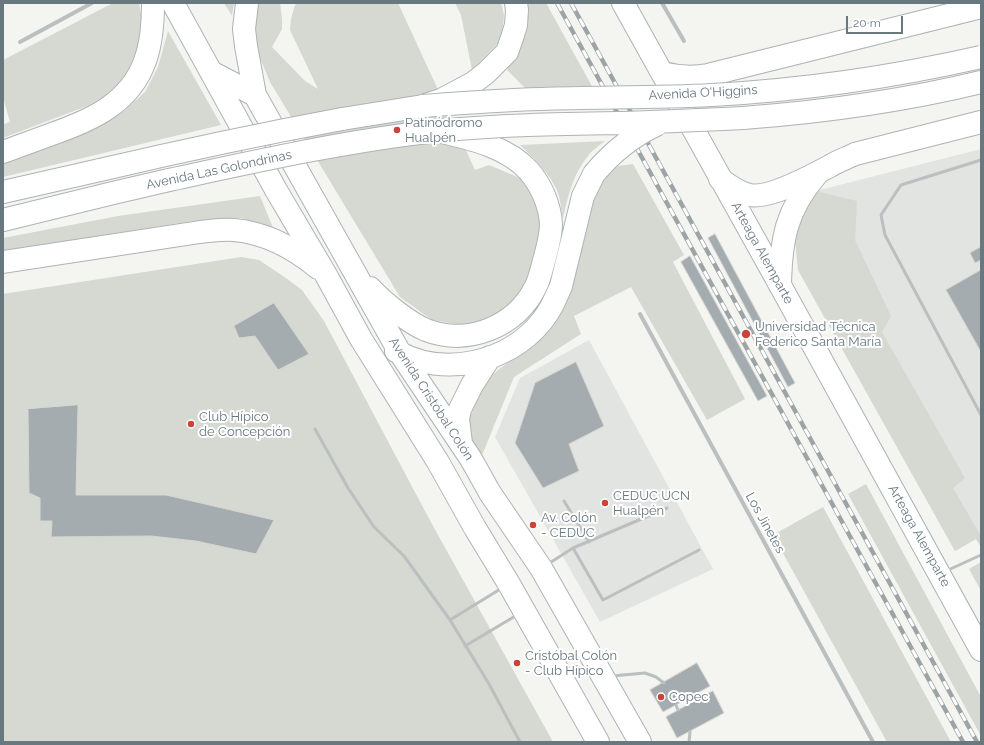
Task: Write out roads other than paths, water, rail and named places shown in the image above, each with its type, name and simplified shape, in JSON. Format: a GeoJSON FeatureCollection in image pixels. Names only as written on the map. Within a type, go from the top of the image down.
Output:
{"type":"FeatureCollection","features":[{"type":"Feature","properties":{"kind":"main road"},"geometry":{"type":"LineString","coordinates":[[3,152],[88,120],[104,111],[118,100],[129,89],[145,62],[153,21],[153,3]]}},
{"type":"Feature","properties":{"kind":"main road","name":"Avenida Cristóbal Colón"},"geometry":{"type":"LineString","coordinates":[[173,3],[276,190],[326,274],[361,339],[438,462],[598,742]]}},
{"type":"Feature","properties":{"kind":"main road","name":"Avenida Cristóbal Colón"},"geometry":{"type":"LineString","coordinates":[[246,3],[244,29],[256,95],[400,354],[461,444],[490,493],[541,568],[640,742]]}},
{"type":"Feature","properties":{"kind":"main road"},"geometry":{"type":"LineString","coordinates":[[423,106],[442,100],[473,83],[486,73],[507,52],[516,25],[516,3]]}},
{"type":"Feature","properties":{"kind":"main road","name":"Arteaga Alemparte"},"geometry":{"type":"LineString","coordinates":[[623,3],[981,650]]}},
{"type":"Feature","properties":{"kind":"main road","name":"Avenida O'Higgins"},"geometry":{"type":"LineString","coordinates":[[662,74],[690,78],[708,75],[981,7]]}},
{"type":"Feature","properties":{"kind":"main road","name":"Avenida O'Higgins"},"geometry":{"type":"LineString","coordinates":[[423,106],[506,100],[712,95],[763,91],[813,86],[908,72],[981,57]]}},
{"type":"Feature","properties":{"kind":"main road"},"geometry":{"type":"LineString","coordinates":[[211,72],[256,95]]}},
{"type":"Feature","properties":{"kind":"main road","name":"Avenida O'Higgins"},"geometry":{"type":"LineString","coordinates":[[436,131],[515,125],[663,122],[743,118],[826,111],[874,104],[981,82]]}},
{"type":"Feature","properties":{"kind":"main road","name":"Avenida Las Golondrinas"},"geometry":{"type":"LineString","coordinates":[[3,192],[262,134],[423,106]]}},
{"type":"Feature","properties":{"kind":"main road"},"geometry":{"type":"LineString","coordinates":[[350,318],[379,341],[400,354],[426,362],[459,364],[475,362],[508,350],[534,330],[543,320],[556,298],[583,196],[594,174],[613,153],[631,139],[647,129],[663,122]]}},
{"type":"Feature","properties":{"kind":"main road"},"geometry":{"type":"LineString","coordinates":[[720,179],[744,193],[759,195],[773,192],[818,173],[829,166],[855,154],[981,122]]}},
{"type":"Feature","properties":{"kind":"main road"},"geometry":{"type":"LineString","coordinates":[[356,273],[373,292],[413,323],[438,334],[452,336],[476,334],[501,324],[523,306],[536,287],[550,239],[551,224],[549,209],[544,194],[537,182],[529,171],[508,154],[460,136],[436,131]]}},
{"type":"Feature","properties":{"kind":"main road","name":"Avenida Las Golondrinas"},"geometry":{"type":"LineString","coordinates":[[3,220],[113,193],[292,154],[381,138],[436,131]]}},
{"type":"Feature","properties":{"kind":"main road"},"geometry":{"type":"LineString","coordinates":[[780,285],[780,264],[786,229],[792,211],[801,194],[818,173]]}},
{"type":"Feature","properties":{"kind":"main road"},"geometry":{"type":"LineString","coordinates":[[3,262],[200,232],[233,230],[263,235],[274,240],[310,261],[326,274]]}},
{"type":"Feature","properties":{"kind":"main road"},"geometry":{"type":"LineString","coordinates":[[461,444],[458,419],[460,409],[472,385],[490,357]]}},
{"type":"Feature","properties":{"kind":"street"},"geometry":{"type":"LineString","coordinates":[[20,42],[92,3]]}},
{"type":"Feature","properties":{"kind":"street"},"geometry":{"type":"LineString","coordinates":[[662,3],[684,41]]}},
{"type":"Feature","properties":{"kind":"street","name":"Los Jinetes"},"geometry":{"type":"LineString","coordinates":[[640,314],[873,742]]}},
{"type":"Feature","properties":{"kind":"lane"},"geometry":{"type":"LineString","coordinates":[[981,160],[901,184],[881,215],[885,235],[981,415]]}},
{"type":"Feature","properties":{"kind":"lane"},"geometry":{"type":"LineString","coordinates":[[315,429],[348,488],[374,527],[404,556],[450,620],[489,684],[520,742]]}},
{"type":"Feature","properties":{"kind":"lane"},"geometry":{"type":"LineString","coordinates":[[564,501],[589,542]]}},
{"type":"Feature","properties":{"kind":"lane"},"geometry":{"type":"LineString","coordinates":[[541,568],[573,548],[667,508]]}},
{"type":"Feature","properties":{"kind":"lane"},"geometry":{"type":"LineString","coordinates":[[573,548],[603,600],[699,550]]}},
{"type":"Feature","properties":{"kind":"lane"},"geometry":{"type":"LineString","coordinates":[[940,574],[981,555]]}},
{"type":"Feature","properties":{"kind":"lane"},"geometry":{"type":"LineString","coordinates":[[450,620],[509,584]]}},
{"type":"Feature","properties":{"kind":"lane"},"geometry":{"type":"LineString","coordinates":[[465,646],[524,611]]}},
{"type":"Feature","properties":{"kind":"lane"},"geometry":{"type":"LineString","coordinates":[[603,677],[645,673],[656,676],[664,683]]}},
{"type":"Feature","properties":{"kind":"lane"},"geometry":{"type":"LineString","coordinates":[[676,705],[678,710]]}},
{"type":"Feature","properties":{"kind":"lane"},"geometry":{"type":"LineString","coordinates":[[690,732],[690,742]]}},
{"type":"Feature","properties":{"kind":"railway"},"geometry":{"type":"LineString","coordinates":[[557,3],[963,742]]}},
{"type":"Feature","properties":{"kind":"railway"},"geometry":{"type":"LineString","coordinates":[[571,3],[977,742]]}},
{"type":"Feature","properties":{"kind":"place","name":"Patinódromo Hualpén"},"geometry":{"type":"Point","coordinates":[397,130]}},
{"type":"Feature","properties":{"kind":"place","name":"Universidad Técnica Federico Santa María"},"geometry":{"type":"Point","coordinates":[746,334]}},
{"type":"Feature","properties":{"kind":"place","name":"Club Hípico de Concepción"},"geometry":{"type":"Point","coordinates":[191,424]}},
{"type":"Feature","properties":{"kind":"place","name":"CEDUC UCN Hualpén"},"geometry":{"type":"Point","coordinates":[605,503]}},
{"type":"Feature","properties":{"kind":"place","name":"Av. Colón - CEDUC"},"geometry":{"type":"Point","coordinates":[533,525]}},
{"type":"Feature","properties":{"kind":"place","name":"Cristóbal Colón - Club Hípico"},"geometry":{"type":"Point","coordinates":[517,663]}},
{"type":"Feature","properties":{"kind":"place","name":"Copec"},"geometry":{"type":"Point","coordinates":[661,697]}}]}
